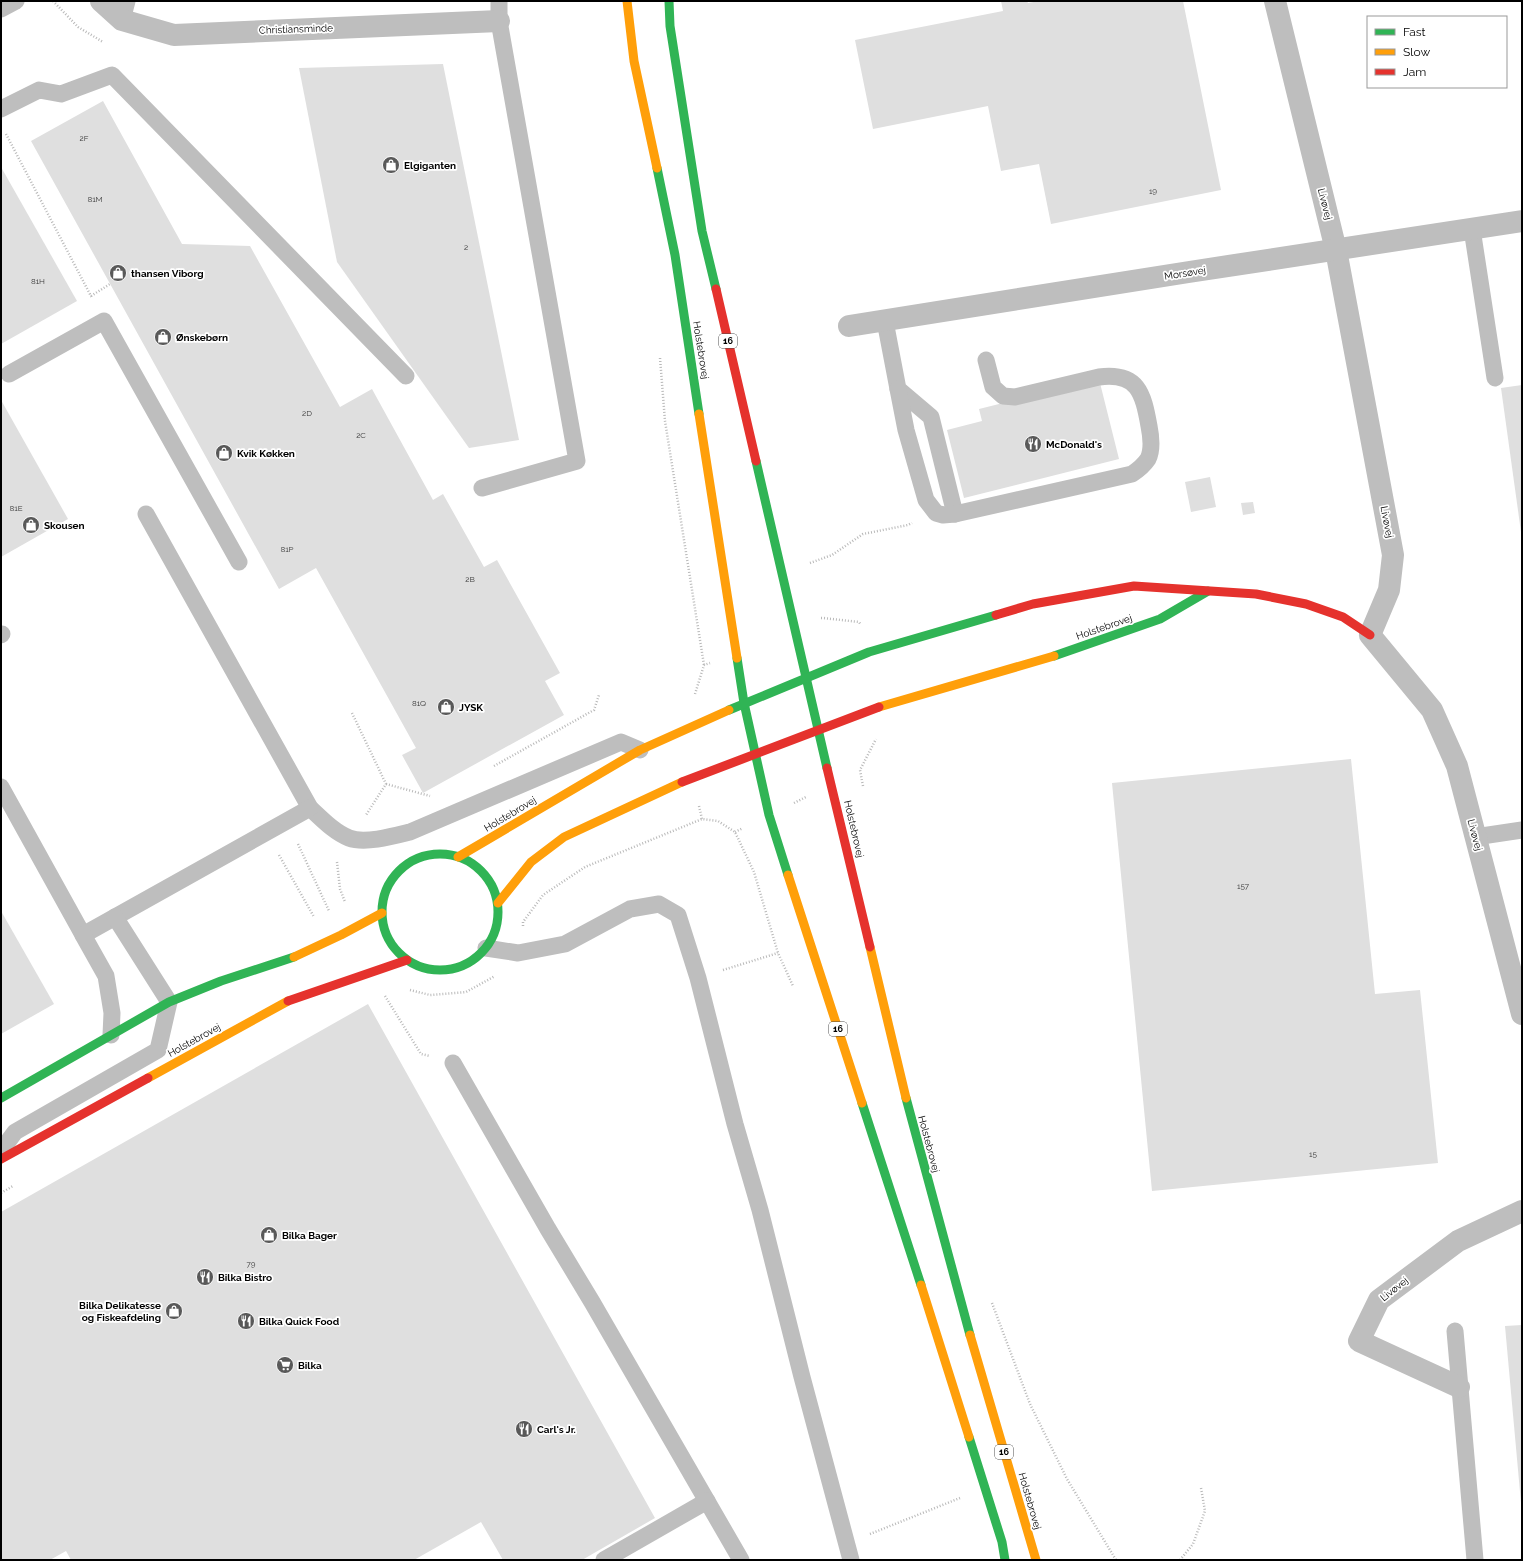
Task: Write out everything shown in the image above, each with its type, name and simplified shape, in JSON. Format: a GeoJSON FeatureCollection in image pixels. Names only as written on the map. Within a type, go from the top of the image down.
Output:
{"type":"FeatureCollection","features":[{"type":"Feature","properties":{"kind":"main road","name":"Holstebrovej"},"geometry":{"type":"LineString","coordinates":[[627,1],[634,61],[675,255],[744,703],[769,815],[943,1352],[1002,1542],[1005,1560]]}},
{"type":"Feature","properties":{"kind":"main road","name":"Holstebrovej"},"geometry":{"type":"LineString","coordinates":[[669,1],[670,26],[702,231],[818,729],[913,1127],[972,1344],[1036,1560]]}},
{"type":"Feature","properties":{"kind":"main road","name":"Holstebrovej"},"geometry":{"type":"LineString","coordinates":[[458,857],[640,750],[744,703],[869,652],[1032,604],[1134,586],[1256,594],[1306,604],[1343,617],[1370,634]]}},
{"type":"Feature","properties":{"kind":"main road","name":"Holstebrovej"},"geometry":{"type":"LineString","coordinates":[[498,903],[531,862],[564,837],[693,777],[881,706],[1064,653],[1160,619],[1208,591]]}},
{"type":"Feature","properties":{"kind":"main road"},"geometry":{"type":"LineString","coordinates":[[440,854],[458,857],[473,864],[484,874],[493,888],[498,903],[498,919],[494,934],[486,948],[474,960],[458,968],[440,971],[422,968],[407,960],[394,947],[385,931],[382,913],[385,895],[393,879],[406,866],[422,857],[440,854]]}},
{"type":"Feature","properties":{"kind":"main road"},"geometry":{"type":"LineString","coordinates":[[1,1098],[169,1002],[221,981],[293,957],[341,935],[382,913]]}},
{"type":"Feature","properties":{"kind":"main road","name":"Holstebrovej"},"geometry":{"type":"LineString","coordinates":[[1,1160],[294,998],[407,960]]}},
{"type":"Feature","properties":{"kind":"street","name":"Christiansminde"},"geometry":{"type":"LineString","coordinates":[[102,1],[174,34],[499,11]]}},
{"type":"Feature","properties":{"kind":"street","name":"Livøvej"},"geometry":{"type":"LineString","coordinates":[[1275,1],[1336,250],[1393,555],[1389,590],[1370,634],[1432,710],[1457,766],[1476,837],[1516,968],[1522,1014]]}},
{"type":"Feature","properties":{"kind":"street","name":"Morsøvej"},"geometry":{"type":"LineString","coordinates":[[849,326],[1522,221]]}},
{"type":"Feature","properties":{"kind":"street","name":"Livøvej"},"geometry":{"type":"LineString","coordinates":[[1459,1387],[1359,1341],[1379,1300],[1458,1241],[1522,1211]]}},
{"type":"Feature","properties":{"kind":"lane"},"geometry":{"type":"LineString","coordinates":[[1,9],[16,1]]}},
{"type":"Feature","properties":{"kind":"lane"},"geometry":{"type":"LineString","coordinates":[[482,488],[577,461],[499,11]]}},
{"type":"Feature","properties":{"kind":"lane"},"geometry":{"type":"LineString","coordinates":[[1,109],[39,90],[61,94],[112,75],[406,376]]}},
{"type":"Feature","properties":{"kind":"lane"},"geometry":{"type":"LineString","coordinates":[[1472,229],[1495,378]]}},
{"type":"Feature","properties":{"kind":"lane"},"geometry":{"type":"LineString","coordinates":[[9,374],[104,321],[238,562]]}},
{"type":"Feature","properties":{"kind":"lane"},"geometry":{"type":"LineString","coordinates":[[885,321],[906,430],[926,500],[936,514],[955,514],[1132,474],[1148,459],[1151,451],[1151,438],[1144,400],[1137,387],[1128,380],[1119,376],[1110,375],[1015,397],[1003,396],[994,387],[986,360]]}},
{"type":"Feature","properties":{"kind":"lane"},"geometry":{"type":"LineString","coordinates":[[898,389],[931,417],[955,514]]}},
{"type":"Feature","properties":{"kind":"lane"},"geometry":{"type":"LineString","coordinates":[[146,514],[310,808],[331,827],[350,838],[376,840],[410,832],[621,742],[640,750]]}},
{"type":"Feature","properties":{"kind":"lane"},"geometry":{"type":"LineString","coordinates":[[1,787],[106,976],[112,1013],[111,1035]]}},
{"type":"Feature","properties":{"kind":"lane"},"geometry":{"type":"LineString","coordinates":[[83,935],[310,808]]}},
{"type":"Feature","properties":{"kind":"lane"},"geometry":{"type":"LineString","coordinates":[[1476,837],[1522,830]]}},
{"type":"Feature","properties":{"kind":"lane"},"geometry":{"type":"LineString","coordinates":[[486,948],[518,953],[565,944],[630,909],[660,904],[678,915],[698,978],[735,1124],[760,1210],[802,1377],[847,1543],[850,1560]]}},
{"type":"Feature","properties":{"kind":"lane"},"geometry":{"type":"LineString","coordinates":[[1,1152],[15,1132],[158,1050],[169,1002],[115,917]]}},
{"type":"Feature","properties":{"kind":"lane"},"geometry":{"type":"LineString","coordinates":[[453,1063],[741,1560]]}},
{"type":"Feature","properties":{"kind":"lane"},"geometry":{"type":"LineString","coordinates":[[1455,1331],[1475,1560]]}},
{"type":"Feature","properties":{"kind":"lane"},"geometry":{"type":"LineString","coordinates":[[604,1560],[707,1501]]}},
{"type":"Feature","properties":{"kind":"path"},"geometry":{"type":"LineString","coordinates":[[5,131],[104,321]]}},
{"type":"Feature","properties":{"kind":"path"},"geometry":{"type":"LineString","coordinates":[[91,296],[110,284]]}},
{"type":"Feature","properties":{"kind":"path"},"geometry":{"type":"LineString","coordinates":[[660,350],[665,421],[704,665]]}},
{"type":"Feature","properties":{"kind":"path"},"geometry":{"type":"LineString","coordinates":[[810,563],[832,555],[863,534],[908,525],[934,510]]}},
{"type":"Feature","properties":{"kind":"path"},"geometry":{"type":"LineString","coordinates":[[492,767],[594,710],[599,695]]}},
{"type":"Feature","properties":{"kind":"path"},"geometry":{"type":"LineString","coordinates":[[864,794],[860,770],[878,733],[881,706]]}},
{"type":"Feature","properties":{"kind":"path"},"geometry":{"type":"LineString","coordinates":[[735,832],[860,770]]}},
{"type":"Feature","properties":{"kind":"path"},"geometry":{"type":"LineString","coordinates":[[386,784],[430,796]]}},
{"type":"Feature","properties":{"kind":"path"},"geometry":{"type":"LineString","coordinates":[[287,820],[341,935]]}},
{"type":"Feature","properties":{"kind":"path"},"geometry":{"type":"LineString","coordinates":[[698,978],[778,954]]}},
{"type":"Feature","properties":{"kind":"path"},"geometry":{"type":"LineString","coordinates":[[991,1301],[1030,1404],[1067,1479],[1116,1560]]}},
{"type":"Feature","properties":{"kind":"path"},"geometry":{"type":"LineString","coordinates":[[1180,1560],[1192,1544],[1205,1512],[1201,1488]]}},
{"type":"Feature","properties":{"kind":"path"},"geometry":{"type":"LineString","coordinates":[[847,1543],[966,1496]]}},
{"type":"Feature","properties":{"kind":"building"},"geometry":{"type":"Polygon","coordinates":[[[1001,1],[1027,1],[1028,3],[1039,1],[1183,1],[1221,190],[1051,224],[1039,164],[1001,171],[988,106],[873,129],[855,40],[1003,11],[1001,1]]]}},
{"type":"Feature","properties":{"kind":"building","name":"Elgiganten"},"geometry":{"type":"Polygon","coordinates":[[[443,64],[519,440],[469,448],[337,262],[299,68],[443,64]]]}},
{"type":"Feature","properties":{"kind":"building"},"geometry":{"type":"Polygon","coordinates":[[[103,101],[182,244],[250,246],[340,407],[372,389],[433,500],[443,494],[484,567],[497,560],[560,673],[545,681],[564,715],[423,793],[402,755],[416,748],[316,568],[279,589],[31,141],[103,101]]]}},
{"type":"Feature","properties":{"kind":"building"},"geometry":{"type":"Polygon","coordinates":[[[1,167],[77,301],[1,344],[1,167]]]}},
{"type":"Feature","properties":{"kind":"building","name":"McDonald's"},"geometry":{"type":"Polygon","coordinates":[[[1099,379],[1119,459],[964,498],[947,430],[982,421],[979,409],[1099,379]]]}},
{"type":"Feature","properties":{"kind":"building"},"geometry":{"type":"Polygon","coordinates":[[[1522,385],[1522,532],[1521,532],[1501,388],[1522,385]]]}},
{"type":"Feature","properties":{"kind":"building"},"geometry":{"type":"Polygon","coordinates":[[[1,400],[68,519],[1,557],[1,400]]]}},
{"type":"Feature","properties":{"kind":"building"},"geometry":{"type":"Polygon","coordinates":[[[1210,477],[1216,507],[1191,512],[1185,482],[1210,477]]]}},
{"type":"Feature","properties":{"kind":"building"},"geometry":{"type":"Polygon","coordinates":[[[1253,502],[1255,513],[1243,515],[1241,503],[1253,502]]]}},
{"type":"Feature","properties":{"kind":"building"},"geometry":{"type":"Polygon","coordinates":[[[1351,759],[1375,994],[1420,990],[1438,1163],[1152,1191],[1112,783],[1351,759]]]}},
{"type":"Feature","properties":{"kind":"building"},"geometry":{"type":"Polygon","coordinates":[[[1,911],[54,1004],[1,1034],[1,911]]]}},
{"type":"Feature","properties":{"kind":"building","name":"Bilka"},"geometry":{"type":"Polygon","coordinates":[[[368,1004],[655,1518],[582,1560],[503,1560],[481,1522],[414,1560],[71,1560],[66,1551],[50,1560],[1,1560],[1,1212],[368,1004]]]}},
{"type":"Feature","properties":{"kind":"building"},"geometry":{"type":"Polygon","coordinates":[[[1522,1325],[1522,1503],[1521,1503],[1505,1326],[1522,1325]]]}},
{"type":"Feature","properties":{"kind":"traffic: fast"},"geometry":{"type":"LineString","coordinates":[[669,1],[670,26],[702,231],[716,289]]}},
{"type":"Feature","properties":{"kind":"traffic: fast"},"geometry":{"type":"LineString","coordinates":[[657,168],[675,255],[699,414]]}},
{"type":"Feature","properties":{"kind":"traffic: fast"},"geometry":{"type":"LineString","coordinates":[[756,461],[827,768]]}},
{"type":"Feature","properties":{"kind":"traffic: fast"},"geometry":{"type":"LineString","coordinates":[[1054,656],[1160,619],[1208,591]]}},
{"type":"Feature","properties":{"kind":"traffic: fast"},"geometry":{"type":"LineString","coordinates":[[729,710],[869,652],[996,615]]}},
{"type":"Feature","properties":{"kind":"traffic: fast"},"geometry":{"type":"LineString","coordinates":[[737,658],[744,703],[769,815],[788,875]]}},
{"type":"Feature","properties":{"kind":"traffic: fast"},"geometry":{"type":"LineString","coordinates":[[440,854],[451,855],[462,859],[481,871],[493,890],[497,901],[498,912],[497,923],[493,934],[481,953],[462,965],[451,969],[440,970],[429,969],[418,965],[399,953],[387,934],[383,923],[382,912],[383,901],[387,890],[399,871],[418,859],[429,855],[440,854]]}},
{"type":"Feature","properties":{"kind":"traffic: fast"},"geometry":{"type":"LineString","coordinates":[[1,1098],[169,1002],[221,981],[294,957]]}},
{"type":"Feature","properties":{"kind":"traffic: fast"},"geometry":{"type":"LineString","coordinates":[[906,1098],[970,1335]]}},
{"type":"Feature","properties":{"kind":"traffic: fast"},"geometry":{"type":"LineString","coordinates":[[862,1103],[921,1285]]}},
{"type":"Feature","properties":{"kind":"traffic: fast"},"geometry":{"type":"LineString","coordinates":[[969,1437],[1002,1542],[1005,1560]]}},
{"type":"Feature","properties":{"kind":"traffic: slow"},"geometry":{"type":"LineString","coordinates":[[627,1],[634,61],[657,168]]}},
{"type":"Feature","properties":{"kind":"traffic: slow"},"geometry":{"type":"LineString","coordinates":[[699,414],[737,658]]}},
{"type":"Feature","properties":{"kind":"traffic: slow"},"geometry":{"type":"LineString","coordinates":[[879,707],[1054,656]]}},
{"type":"Feature","properties":{"kind":"traffic: slow"},"geometry":{"type":"LineString","coordinates":[[458,857],[640,750],[729,710]]}},
{"type":"Feature","properties":{"kind":"traffic: slow"},"geometry":{"type":"LineString","coordinates":[[498,903],[531,862],[564,837],[682,782]]}},
{"type":"Feature","properties":{"kind":"traffic: slow"},"geometry":{"type":"LineString","coordinates":[[788,875],[862,1103]]}},
{"type":"Feature","properties":{"kind":"traffic: slow"},"geometry":{"type":"LineString","coordinates":[[294,957],[341,935],[382,913]]}},
{"type":"Feature","properties":{"kind":"traffic: slow"},"geometry":{"type":"LineString","coordinates":[[870,947],[906,1098]]}},
{"type":"Feature","properties":{"kind":"traffic: slow"},"geometry":{"type":"LineString","coordinates":[[148,1078],[288,1001]]}},
{"type":"Feature","properties":{"kind":"traffic: slow"},"geometry":{"type":"LineString","coordinates":[[921,1285],[969,1437]]}},
{"type":"Feature","properties":{"kind":"traffic: slow"},"geometry":{"type":"LineString","coordinates":[[970,1335],[1036,1560]]}},
{"type":"Feature","properties":{"kind":"traffic: jam"},"geometry":{"type":"LineString","coordinates":[[716,289],[756,461]]}},
{"type":"Feature","properties":{"kind":"traffic: jam"},"geometry":{"type":"LineString","coordinates":[[996,615],[1033,604],[1134,586],[1256,594],[1306,604],[1343,617],[1370,635]]}},
{"type":"Feature","properties":{"kind":"traffic: jam"},"geometry":{"type":"LineString","coordinates":[[682,782],[879,707]]}},
{"type":"Feature","properties":{"kind":"traffic: jam"},"geometry":{"type":"LineString","coordinates":[[827,768],[870,947]]}},
{"type":"Feature","properties":{"kind":"traffic: jam"},"geometry":{"type":"LineString","coordinates":[[288,1001],[407,960]]}},
{"type":"Feature","properties":{"kind":"traffic: jam"},"geometry":{"type":"LineString","coordinates":[[1,1159],[148,1078]]}},
{"type":"Feature","properties":{"kind":"place","name":"Elgiganten"},"geometry":{"type":"Point","coordinates":[391,165]}},
{"type":"Feature","properties":{"kind":"place","name":"thansen Viborg"},"geometry":{"type":"Point","coordinates":[118,273]}},
{"type":"Feature","properties":{"kind":"place","name":"Ønskebørn"},"geometry":{"type":"Point","coordinates":[163,337]}},
{"type":"Feature","properties":{"kind":"place","name":"McDonald's"},"geometry":{"type":"Point","coordinates":[1033,444]}},
{"type":"Feature","properties":{"kind":"place","name":"Kvik Køkken"},"geometry":{"type":"Point","coordinates":[224,453]}},
{"type":"Feature","properties":{"kind":"place","name":"Skousen"},"geometry":{"type":"Point","coordinates":[31,525]}},
{"type":"Feature","properties":{"kind":"place","name":"JYSK"},"geometry":{"type":"Point","coordinates":[446,707]}},
{"type":"Feature","properties":{"kind":"place","name":"Bilka Bager"},"geometry":{"type":"Point","coordinates":[269,1235]}},
{"type":"Feature","properties":{"kind":"place","name":"Bilka Bistro"},"geometry":{"type":"Point","coordinates":[205,1277]}},
{"type":"Feature","properties":{"kind":"place","name":"Bilka Delikatesse og Fiskeafdeling"},"geometry":{"type":"Point","coordinates":[174,1311]}},
{"type":"Feature","properties":{"kind":"place","name":"Bilka Quick Food"},"geometry":{"type":"Point","coordinates":[246,1321]}},
{"type":"Feature","properties":{"kind":"place","name":"Bilka"},"geometry":{"type":"Point","coordinates":[285,1365]}},
{"type":"Feature","properties":{"kind":"place","name":"Carl's Jr."},"geometry":{"type":"Point","coordinates":[524,1429]}}]}
